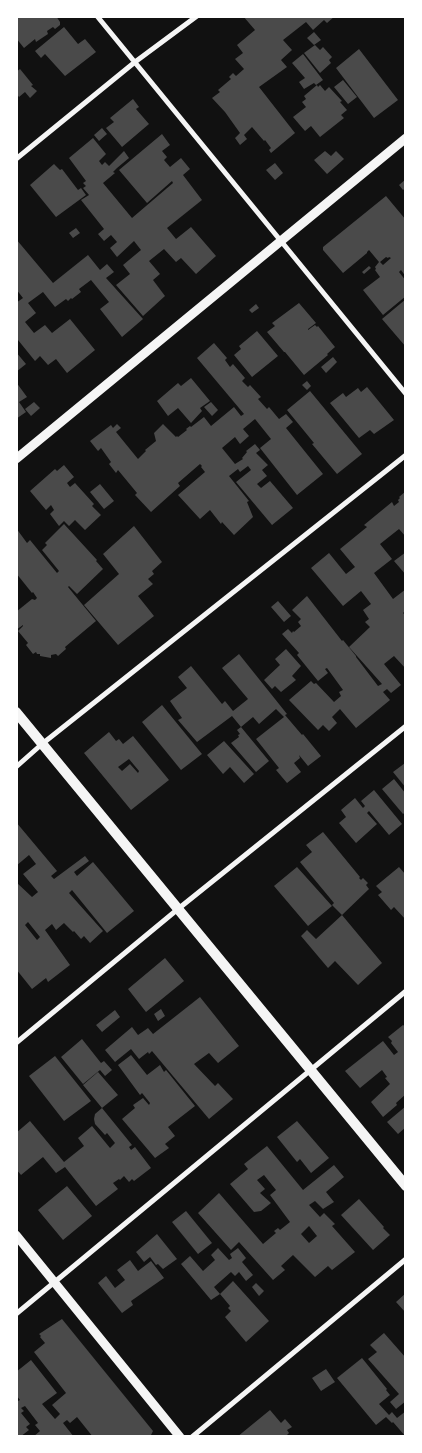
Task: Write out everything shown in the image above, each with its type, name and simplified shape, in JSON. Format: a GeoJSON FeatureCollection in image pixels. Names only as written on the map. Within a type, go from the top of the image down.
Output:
{"type":"FeatureCollection","features":[{"type":"Feature","properties":{"kind":"main road"},"geometry":{"type":"LineString","coordinates":[[16,712],[406,1186]]}},
{"type":"Feature","properties":{"kind":"street"},"geometry":{"type":"LineString","coordinates":[[97,16],[406,394]]}},
{"type":"Feature","properties":{"kind":"street"},"geometry":{"type":"LineString","coordinates":[[16,159],[135,62],[197,16]]}},
{"type":"Feature","properties":{"kind":"street"},"geometry":{"type":"LineString","coordinates":[[16,459],[406,138]]}},
{"type":"Feature","properties":{"kind":"street"},"geometry":{"type":"LineString","coordinates":[[16,767],[42,744],[406,455]]}},
{"type":"Feature","properties":{"kind":"street"},"geometry":{"type":"LineString","coordinates":[[16,1043],[178,909],[406,726]]}},
{"type":"Feature","properties":{"kind":"street"},"geometry":{"type":"LineString","coordinates":[[16,1314],[406,991]]}},
{"type":"Feature","properties":{"kind":"street"},"geometry":{"type":"LineString","coordinates":[[16,1235],[180,1437]]}},
{"type":"Feature","properties":{"kind":"street"},"geometry":{"type":"LineString","coordinates":[[192,1437],[406,1259]]}},
{"type":"Feature","properties":{"kind":"building"},"geometry":{"type":"Polygon","coordinates":[[[16,16],[56,16],[60,25],[55,29],[53,27],[47,31],[48,34],[36,42],[35,39],[24,48],[16,38],[16,16]]]}},
{"type":"Feature","properties":{"kind":"building"},"geometry":{"type":"Polygon","coordinates":[[[243,16],[335,16],[327,23],[324,20],[313,30],[306,22],[283,40],[292,50],[281,60],[287,67],[259,87],[295,133],[271,153],[269,150],[271,148],[252,127],[244,135],[247,139],[240,145],[235,138],[240,133],[212,98],[231,79],[229,77],[233,73],[236,76],[244,69],[235,59],[243,53],[237,45],[255,30],[243,16]]]}},
{"type":"Feature","properties":{"kind":"building"},"geometry":{"type":"Polygon","coordinates":[[[64,27],[78,44],[85,39],[96,52],[65,76],[45,54],[41,58],[35,51],[64,27]]]}},
{"type":"Feature","properties":{"kind":"building"},"geometry":{"type":"Polygon","coordinates":[[[314,32],[321,40],[314,45],[307,38],[314,32]]]}},
{"type":"Feature","properties":{"kind":"building"},"geometry":{"type":"Polygon","coordinates":[[[315,45],[320,50],[323,47],[332,57],[329,60],[331,63],[320,73],[304,53],[315,45]]]}},
{"type":"Feature","properties":{"kind":"building"},"geometry":{"type":"Polygon","coordinates":[[[359,49],[398,100],[374,118],[336,68],[359,49]]]}},
{"type":"Feature","properties":{"kind":"building"},"geometry":{"type":"Polygon","coordinates":[[[303,54],[323,80],[316,85],[314,83],[304,89],[299,82],[305,78],[292,63],[303,54]]]}},
{"type":"Feature","properties":{"kind":"building"},"geometry":{"type":"Polygon","coordinates":[[[20,69],[33,85],[31,86],[37,91],[30,98],[25,92],[19,97],[16,93],[16,72],[20,69]]]}},
{"type":"Feature","properties":{"kind":"building"},"geometry":{"type":"Polygon","coordinates":[[[343,80],[357,97],[348,104],[334,87],[343,80]]]}},
{"type":"Feature","properties":{"kind":"building"},"geometry":{"type":"Polygon","coordinates":[[[317,85],[318,87],[320,85],[325,91],[329,87],[342,101],[340,102],[347,110],[341,115],[344,118],[320,137],[311,126],[305,131],[293,117],[306,107],[302,102],[306,99],[304,96],[317,85]]]}},
{"type":"Feature","properties":{"kind":"building"},"geometry":{"type":"Polygon","coordinates":[[[133,99],[139,107],[136,109],[149,124],[122,147],[106,128],[114,122],[110,118],[133,99]]]}},
{"type":"Feature","properties":{"kind":"building"},"geometry":{"type":"Polygon","coordinates":[[[102,128],[107,134],[99,141],[94,135],[102,128]]]}},
{"type":"Feature","properties":{"kind":"building"},"geometry":{"type":"Polygon","coordinates":[[[162,134],[170,145],[162,151],[167,157],[164,160],[170,167],[181,158],[190,169],[183,175],[202,200],[167,228],[176,239],[191,227],[216,256],[196,274],[181,258],[176,262],[164,249],[149,261],[160,274],[153,280],[165,296],[143,316],[116,285],[130,274],[123,265],[141,250],[134,241],[117,257],[110,248],[117,242],[111,235],[104,241],[98,234],[104,229],[81,200],[89,195],[83,188],[86,186],[83,183],[86,181],[69,158],[93,138],[106,154],[99,161],[102,165],[105,162],[109,166],[124,151],[129,158],[103,183],[132,218],[173,183],[172,181],[147,203],[119,170],[162,134]]]}},
{"type":"Feature","properties":{"kind":"building"},"geometry":{"type":"Polygon","coordinates":[[[325,151],[331,156],[336,151],[344,159],[327,174],[314,160],[325,151]]]}},
{"type":"Feature","properties":{"kind":"building"},"geometry":{"type":"Polygon","coordinates":[[[275,163],[283,173],[275,180],[266,170],[275,163]]]}},
{"type":"Feature","properties":{"kind":"building"},"geometry":{"type":"Polygon","coordinates":[[[54,164],[60,170],[62,169],[78,190],[81,188],[86,195],[56,217],[30,185],[54,164]]]}},
{"type":"Feature","properties":{"kind":"building"},"geometry":{"type":"Polygon","coordinates":[[[406,179],[406,188],[403,190],[399,185],[406,179]]]}},
{"type":"Feature","properties":{"kind":"building"},"geometry":{"type":"Polygon","coordinates":[[[386,196],[406,220],[406,277],[401,270],[399,272],[406,281],[406,296],[383,315],[363,290],[380,277],[375,270],[379,262],[369,250],[343,273],[323,250],[323,247],[386,196]],[[386,257],[380,262],[383,265],[391,258],[386,257]]]}},
{"type":"Feature","properties":{"kind":"building"},"geometry":{"type":"Polygon","coordinates":[[[76,228],[80,233],[73,238],[69,233],[76,228]]]}},
{"type":"Feature","properties":{"kind":"building"},"geometry":{"type":"Polygon","coordinates":[[[16,239],[53,283],[88,255],[100,270],[107,264],[114,272],[106,278],[143,319],[122,337],[100,309],[109,302],[91,280],[79,289],[81,292],[72,299],[68,301],[66,299],[55,307],[43,292],[28,303],[36,313],[25,322],[34,333],[45,325],[52,333],[70,319],[95,350],[67,373],[56,359],[48,365],[40,356],[35,361],[18,340],[16,341],[16,303],[23,298],[16,289],[16,239]]]}},
{"type":"Feature","properties":{"kind":"building"},"geometry":{"type":"Polygon","coordinates":[[[369,266],[371,268],[364,274],[362,272],[369,266]]]}},
{"type":"Feature","properties":{"kind":"building"},"geometry":{"type":"Polygon","coordinates":[[[406,299],[406,347],[382,319],[406,299]]]}},
{"type":"Feature","properties":{"kind":"building"},"geometry":{"type":"Polygon","coordinates":[[[299,303],[316,323],[308,330],[315,325],[318,326],[335,347],[304,375],[267,332],[275,326],[272,323],[299,303]]]}},
{"type":"Feature","properties":{"kind":"building"},"geometry":{"type":"Polygon","coordinates":[[[256,304],[259,308],[252,313],[249,310],[256,304]]]}},
{"type":"Feature","properties":{"kind":"building"},"geometry":{"type":"Polygon","coordinates":[[[257,331],[278,356],[252,377],[234,355],[241,349],[239,346],[257,331]]]}},
{"type":"Feature","properties":{"kind":"building"},"geometry":{"type":"Polygon","coordinates":[[[214,343],[227,358],[225,360],[230,367],[233,364],[245,378],[242,381],[248,387],[250,385],[261,397],[258,399],[267,409],[269,407],[279,419],[286,414],[293,422],[286,428],[323,474],[297,495],[260,448],[271,439],[255,419],[243,429],[249,436],[240,444],[235,437],[222,448],[235,464],[243,459],[246,451],[255,444],[260,450],[256,453],[268,465],[262,470],[267,476],[257,484],[261,488],[270,481],[293,508],[272,525],[236,482],[251,470],[248,466],[240,472],[238,469],[229,476],[249,501],[247,502],[253,517],[234,535],[222,522],[221,524],[210,510],[200,519],[178,495],[205,472],[200,464],[178,483],[180,486],[151,512],[135,495],[137,493],[118,470],[116,473],[101,448],[98,451],[90,441],[111,425],[113,428],[117,424],[121,428],[116,432],[138,459],[156,441],[154,433],[163,424],[178,437],[204,417],[211,426],[234,407],[241,416],[244,414],[197,358],[214,343]]]}},
{"type":"Feature","properties":{"kind":"building"},"geometry":{"type":"Polygon","coordinates":[[[16,352],[26,364],[16,372],[16,352]]]}},
{"type":"Feature","properties":{"kind":"building"},"geometry":{"type":"Polygon","coordinates":[[[333,357],[337,362],[326,373],[321,367],[333,357]]]}},
{"type":"Feature","properties":{"kind":"building"},"geometry":{"type":"Polygon","coordinates":[[[191,378],[210,401],[200,408],[202,411],[191,423],[178,408],[168,416],[157,401],[178,383],[181,386],[191,378]]]}},
{"type":"Feature","properties":{"kind":"building"},"geometry":{"type":"Polygon","coordinates":[[[307,381],[311,386],[307,390],[302,385],[307,381]]]}},
{"type":"Feature","properties":{"kind":"building"},"geometry":{"type":"Polygon","coordinates":[[[16,382],[27,397],[19,402],[26,412],[16,419],[16,382]]]}},
{"type":"Feature","properties":{"kind":"building"},"geometry":{"type":"Polygon","coordinates":[[[367,387],[394,420],[374,434],[370,430],[359,438],[330,403],[343,393],[346,397],[358,388],[361,392],[367,387]]]}},
{"type":"Feature","properties":{"kind":"building"},"geometry":{"type":"Polygon","coordinates":[[[310,391],[362,454],[337,474],[287,410],[310,391]]]}},
{"type":"Feature","properties":{"kind":"building"},"geometry":{"type":"Polygon","coordinates":[[[34,402],[40,408],[31,416],[25,409],[34,402]]]}},
{"type":"Feature","properties":{"kind":"building"},"geometry":{"type":"Polygon","coordinates":[[[211,402],[218,410],[212,416],[204,407],[211,402]]]}},
{"type":"Feature","properties":{"kind":"building"},"geometry":{"type":"Polygon","coordinates":[[[64,465],[74,477],[67,483],[70,487],[75,483],[94,504],[92,506],[101,515],[85,530],[75,520],[69,526],[64,521],[59,526],[50,514],[54,510],[51,505],[46,510],[30,491],[55,469],[57,471],[64,465]]]}},
{"type":"Feature","properties":{"kind":"building"},"geometry":{"type":"Polygon","coordinates":[[[100,484],[114,501],[104,509],[90,492],[100,484]]]}},
{"type":"Feature","properties":{"kind":"building"},"geometry":{"type":"Polygon","coordinates":[[[406,491],[406,537],[399,529],[380,544],[392,559],[374,573],[393,599],[406,589],[406,610],[403,613],[406,616],[406,669],[394,656],[384,664],[401,685],[391,693],[387,689],[383,692],[390,700],[356,728],[340,709],[332,717],[337,723],[329,731],[323,725],[318,730],[289,700],[311,681],[314,684],[316,683],[334,702],[341,696],[339,692],[343,690],[327,668],[325,669],[328,673],[318,681],[297,655],[299,653],[282,634],[288,629],[292,633],[301,626],[298,622],[301,619],[292,610],[307,596],[378,686],[382,684],[349,647],[370,627],[365,622],[369,619],[363,610],[371,604],[361,591],[343,606],[311,568],[329,553],[346,574],[355,567],[340,549],[367,527],[364,525],[392,502],[394,506],[399,502],[399,497],[406,491]]]}},
{"type":"Feature","properties":{"kind":"building"},"geometry":{"type":"Polygon","coordinates":[[[64,524],[103,569],[77,594],[68,587],[96,621],[65,647],[66,649],[58,656],[56,654],[51,655],[51,658],[40,656],[36,652],[33,654],[26,645],[28,643],[18,631],[23,625],[16,630],[16,612],[32,599],[35,600],[37,598],[16,573],[16,528],[27,543],[30,540],[57,573],[59,571],[42,550],[47,545],[45,543],[64,524]]]}},
{"type":"Feature","properties":{"kind":"building"},"geometry":{"type":"Polygon","coordinates":[[[134,526],[162,562],[152,571],[154,574],[148,579],[153,584],[138,596],[154,616],[118,645],[84,605],[119,574],[103,554],[134,526]]]}},
{"type":"Feature","properties":{"kind":"building"},"geometry":{"type":"Polygon","coordinates":[[[406,552],[406,575],[394,561],[406,552]]]}},
{"type":"Feature","properties":{"kind":"building"},"geometry":{"type":"Polygon","coordinates":[[[278,601],[291,616],[284,622],[271,607],[278,601]]]}},
{"type":"Feature","properties":{"kind":"building"},"geometry":{"type":"Polygon","coordinates":[[[286,649],[301,666],[292,676],[296,680],[281,692],[275,686],[272,689],[264,680],[280,665],[275,659],[286,649]]]}},
{"type":"Feature","properties":{"kind":"building"},"geometry":{"type":"Polygon","coordinates":[[[239,654],[287,714],[285,715],[321,756],[308,766],[299,755],[300,758],[294,763],[301,772],[287,783],[276,770],[279,768],[256,739],[284,717],[276,709],[259,724],[253,717],[241,727],[232,716],[197,742],[178,720],[182,718],[170,701],[187,688],[178,677],[191,666],[222,704],[225,701],[233,711],[248,699],[222,668],[239,654]]]}},
{"type":"Feature","properties":{"kind":"building"},"geometry":{"type":"Polygon","coordinates":[[[162,705],[202,754],[181,770],[142,722],[162,705]]]}},
{"type":"Feature","properties":{"kind":"building"},"geometry":{"type":"Polygon","coordinates":[[[241,727],[269,761],[256,772],[231,743],[239,737],[238,735],[240,734],[237,730],[241,727]]]}},
{"type":"Feature","properties":{"kind":"building"},"geometry":{"type":"Polygon","coordinates":[[[109,732],[116,741],[119,739],[123,744],[133,736],[169,780],[131,810],[84,753],[109,732]],[[129,759],[118,767],[122,771],[130,764],[138,773],[139,771],[129,759]]]}},
{"type":"Feature","properties":{"kind":"building"},"geometry":{"type":"Polygon","coordinates":[[[224,741],[254,774],[244,783],[230,767],[223,774],[207,755],[224,741]]]}},
{"type":"Feature","properties":{"kind":"building"},"geometry":{"type":"Polygon","coordinates":[[[406,764],[406,788],[393,772],[406,764]]]}},
{"type":"Feature","properties":{"kind":"building"},"geometry":{"type":"Polygon","coordinates":[[[394,779],[406,794],[406,812],[403,814],[382,789],[394,779]]]}},
{"type":"Feature","properties":{"kind":"building"},"geometry":{"type":"Polygon","coordinates":[[[374,790],[402,824],[389,835],[369,811],[367,813],[377,824],[356,843],[339,823],[346,817],[341,810],[355,798],[363,808],[365,806],[361,801],[374,790]]]}},
{"type":"Feature","properties":{"kind":"building"},"geometry":{"type":"Polygon","coordinates":[[[16,822],[57,871],[51,876],[54,879],[85,856],[89,861],[74,872],[77,876],[93,862],[134,911],[107,933],[72,890],[69,893],[103,931],[90,943],[84,936],[81,939],[64,923],[56,930],[52,924],[45,930],[70,965],[48,982],[46,978],[32,989],[16,969],[16,882],[32,897],[38,892],[23,874],[36,864],[29,855],[16,866],[16,822]],[[28,922],[25,925],[37,940],[40,937],[28,922]]]}},
{"type":"Feature","properties":{"kind":"building"},"geometry":{"type":"Polygon","coordinates":[[[323,832],[359,878],[361,880],[363,878],[368,883],[366,885],[369,889],[342,915],[332,905],[334,903],[300,862],[312,852],[306,845],[323,832]]]}},
{"type":"Feature","properties":{"kind":"building"},"geometry":{"type":"Polygon","coordinates":[[[297,867],[332,906],[308,926],[274,886],[297,867]]]}},
{"type":"Feature","properties":{"kind":"building"},"geometry":{"type":"Polygon","coordinates":[[[399,867],[406,875],[406,920],[394,907],[391,910],[378,895],[382,892],[376,886],[399,867]]]}},
{"type":"Feature","properties":{"kind":"building"},"geometry":{"type":"Polygon","coordinates":[[[342,915],[382,963],[358,985],[335,961],[328,968],[301,936],[307,930],[316,939],[342,915]]]}},
{"type":"Feature","properties":{"kind":"building"},"geometry":{"type":"Polygon","coordinates":[[[165,958],[184,981],[146,1012],[128,989],[165,958]]]}},
{"type":"Feature","properties":{"kind":"building"},"geometry":{"type":"Polygon","coordinates":[[[200,997],[239,1046],[218,1063],[209,1053],[194,1064],[215,1086],[218,1083],[233,1099],[209,1119],[152,1051],[139,1059],[131,1049],[115,1062],[105,1050],[132,1027],[138,1035],[148,1028],[153,1034],[200,997]]]}},
{"type":"Feature","properties":{"kind":"building"},"geometry":{"type":"Polygon","coordinates":[[[161,1009],[165,1016],[158,1021],[154,1014],[161,1009]]]}},
{"type":"Feature","properties":{"kind":"building"},"geometry":{"type":"Polygon","coordinates":[[[115,1010],[120,1017],[102,1032],[96,1025],[115,1010]]]}},
{"type":"Feature","properties":{"kind":"building"},"geometry":{"type":"Polygon","coordinates":[[[403,1025],[406,1027],[406,1094],[383,1117],[371,1102],[390,1084],[382,1070],[360,1088],[345,1071],[383,1041],[394,1055],[398,1052],[388,1037],[403,1025]]]}},
{"type":"Feature","properties":{"kind":"building"},"geometry":{"type":"Polygon","coordinates":[[[82,1039],[101,1063],[104,1061],[112,1070],[105,1076],[100,1070],[83,1084],[61,1057],[82,1039]]]}},
{"type":"Feature","properties":{"kind":"building"},"geometry":{"type":"Polygon","coordinates":[[[131,1055],[147,1075],[160,1065],[164,1072],[166,1070],[195,1106],[168,1127],[175,1136],[165,1144],[169,1148],[155,1158],[122,1119],[135,1108],[133,1105],[143,1098],[149,1105],[150,1103],[142,1093],[140,1095],[118,1065],[131,1055]]]}},
{"type":"Feature","properties":{"kind":"building"},"geometry":{"type":"Polygon","coordinates":[[[55,1056],[91,1101],[64,1121],[29,1076],[55,1056]]]}},
{"type":"Feature","properties":{"kind":"building"},"geometry":{"type":"Polygon","coordinates":[[[98,1072],[118,1095],[102,1108],[83,1085],[98,1072]]]}},
{"type":"Feature","properties":{"kind":"building"},"geometry":{"type":"Polygon","coordinates":[[[406,1106],[406,1127],[398,1134],[387,1122],[406,1106]]]}},
{"type":"Feature","properties":{"kind":"building"},"geometry":{"type":"Polygon","coordinates":[[[102,1108],[132,1145],[129,1147],[131,1150],[135,1147],[151,1168],[134,1181],[132,1179],[129,1182],[124,1176],[119,1179],[113,1183],[118,1189],[96,1206],[65,1167],[56,1173],[43,1157],[21,1175],[16,1169],[16,1133],[30,1121],[64,1162],[84,1146],[78,1138],[92,1126],[110,1148],[115,1143],[107,1133],[105,1135],[95,1124],[94,1119],[95,1114],[102,1108]]]}},
{"type":"Feature","properties":{"kind":"building"},"geometry":{"type":"Polygon","coordinates":[[[297,1121],[329,1158],[311,1173],[300,1159],[297,1162],[277,1137],[297,1121]]]}},
{"type":"Feature","properties":{"kind":"building"},"geometry":{"type":"Polygon","coordinates":[[[267,1146],[303,1190],[334,1165],[344,1177],[326,1192],[334,1202],[323,1209],[315,1201],[309,1205],[320,1217],[324,1213],[335,1224],[332,1226],[355,1252],[332,1270],[328,1266],[315,1277],[293,1255],[281,1266],[285,1270],[273,1280],[239,1242],[231,1250],[198,1213],[219,1193],[263,1244],[276,1233],[274,1231],[278,1228],[280,1230],[290,1222],[270,1195],[276,1190],[264,1175],[257,1180],[265,1189],[260,1193],[271,1203],[261,1211],[254,1212],[230,1184],[248,1169],[244,1164],[267,1146]],[[309,1226],[301,1234],[309,1243],[317,1236],[309,1226]]]}},
{"type":"Feature","properties":{"kind":"building"},"geometry":{"type":"Polygon","coordinates":[[[67,1186],[92,1216],[63,1240],[38,1210],[67,1186]]]}},
{"type":"Feature","properties":{"kind":"building"},"geometry":{"type":"Polygon","coordinates":[[[359,1199],[390,1235],[373,1250],[341,1215],[359,1199]]]}},
{"type":"Feature","properties":{"kind":"building"},"geometry":{"type":"Polygon","coordinates":[[[186,1211],[212,1243],[198,1254],[172,1222],[186,1211]]]}},
{"type":"Feature","properties":{"kind":"building"},"geometry":{"type":"Polygon","coordinates":[[[157,1234],[177,1259],[163,1269],[158,1264],[156,1265],[150,1257],[144,1262],[136,1252],[157,1234]]]}},
{"type":"Feature","properties":{"kind":"building"},"geometry":{"type":"Polygon","coordinates":[[[218,1248],[229,1260],[232,1258],[230,1254],[238,1248],[246,1258],[242,1262],[253,1275],[246,1281],[239,1272],[235,1276],[231,1272],[214,1287],[220,1294],[211,1300],[181,1264],[190,1256],[203,1271],[215,1260],[211,1255],[218,1248]]]}},
{"type":"Feature","properties":{"kind":"building"},"geometry":{"type":"Polygon","coordinates":[[[130,1260],[138,1271],[151,1261],[164,1278],[131,1301],[133,1305],[122,1313],[98,1283],[106,1276],[115,1288],[125,1280],[117,1270],[130,1260]]]}},
{"type":"Feature","properties":{"kind":"building"},"geometry":{"type":"Polygon","coordinates":[[[233,1281],[269,1321],[246,1342],[225,1317],[231,1311],[228,1308],[230,1306],[220,1294],[233,1281]]]}},
{"type":"Feature","properties":{"kind":"building"},"geometry":{"type":"Polygon","coordinates":[[[256,1283],[264,1291],[259,1296],[252,1287],[256,1283]]]}},
{"type":"Feature","properties":{"kind":"building"},"geometry":{"type":"Polygon","coordinates":[[[406,1293],[406,1313],[396,1302],[406,1293]]]}},
{"type":"Feature","properties":{"kind":"building"},"geometry":{"type":"Polygon","coordinates":[[[62,1319],[153,1431],[150,1437],[93,1437],[77,1417],[70,1423],[67,1420],[63,1423],[74,1437],[33,1437],[40,1431],[35,1425],[38,1423],[25,1406],[21,1408],[24,1411],[21,1413],[30,1424],[26,1427],[29,1430],[20,1437],[16,1437],[16,1402],[20,1400],[16,1395],[16,1372],[31,1360],[57,1393],[42,1404],[55,1419],[60,1414],[52,1405],[66,1393],[34,1352],[45,1343],[39,1334],[62,1319]]]}},
{"type":"Feature","properties":{"kind":"building"},"geometry":{"type":"Polygon","coordinates":[[[384,1333],[406,1358],[406,1401],[396,1409],[390,1402],[399,1394],[368,1359],[377,1352],[370,1345],[384,1333]]]}},
{"type":"Feature","properties":{"kind":"building"},"geometry":{"type":"Polygon","coordinates":[[[362,1358],[390,1395],[379,1404],[389,1415],[392,1412],[397,1418],[406,1411],[406,1437],[386,1417],[376,1425],[337,1378],[362,1358]]]}},
{"type":"Feature","properties":{"kind":"building"},"geometry":{"type":"Polygon","coordinates":[[[326,1369],[335,1382],[321,1391],[312,1378],[326,1369]]]}},
{"type":"Feature","properties":{"kind":"building"},"geometry":{"type":"Polygon","coordinates":[[[270,1410],[281,1423],[285,1419],[292,1427],[287,1430],[289,1433],[285,1437],[237,1437],[270,1410]]]}}]}
